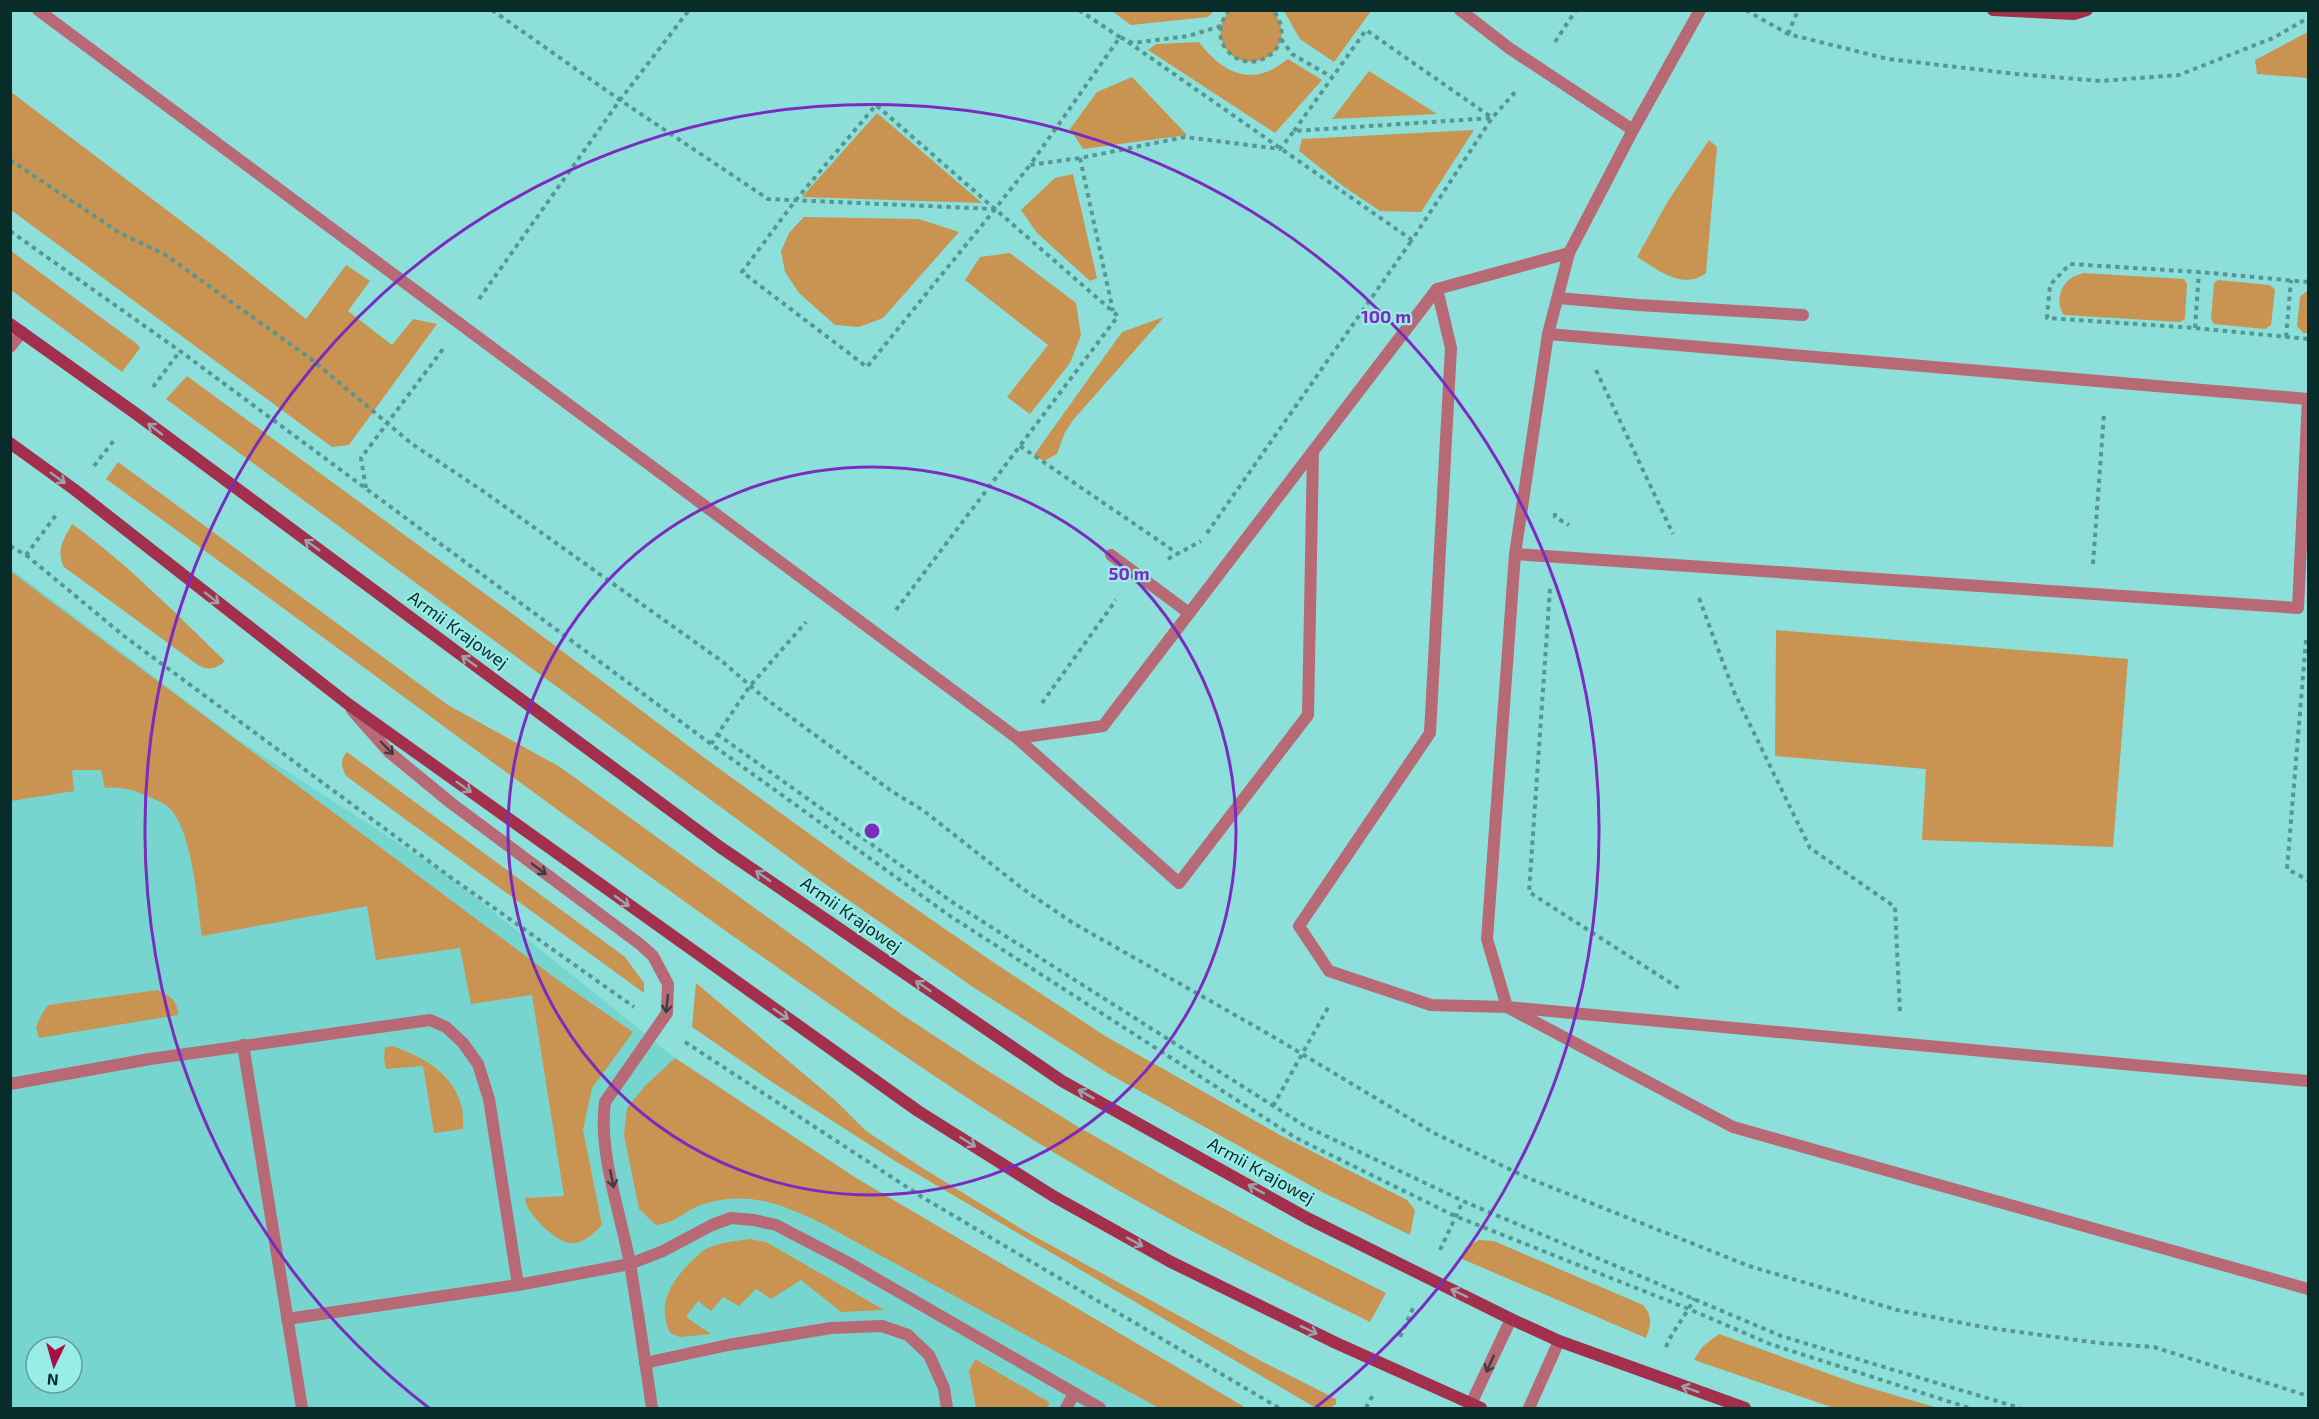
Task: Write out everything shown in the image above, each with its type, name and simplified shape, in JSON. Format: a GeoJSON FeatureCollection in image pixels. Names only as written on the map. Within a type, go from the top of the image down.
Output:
{"type":"FeatureCollection","features":[{"type":"Feature","properties":{"kind":"main road"},"geometry":{"type":"LineString","coordinates":[[1993,10],[2074,14],[2087,10]]}},
{"type":"Feature","properties":{"kind":"main road","name":"Armii Krajowej"},"geometry":{"type":"LineString","coordinates":[[10,324],[135,413],[720,847],[1062,1081],[1307,1218],[1511,1319],[1559,1341],[1745,1408]]}},
{"type":"Feature","properties":{"kind":"main road"},"geometry":{"type":"LineString","coordinates":[[10,443],[75,490],[348,704],[918,1111],[1053,1196],[1182,1267],[1474,1407]]}},
{"type":"Feature","properties":{"kind":"street"},"geometry":{"type":"LineString","coordinates":[[38,10],[1017,738],[1179,883],[1308,715],[1313,451]]}},
{"type":"Feature","properties":{"kind":"street"},"geometry":{"type":"LineString","coordinates":[[1460,10],[1509,48],[1633,130]]}},
{"type":"Feature","properties":{"kind":"street"},"geometry":{"type":"LineString","coordinates":[[1700,10],[1633,130],[1569,253],[1548,334],[1515,554],[1487,939],[1507,1007],[1733,1127],[2308,1289]]}},
{"type":"Feature","properties":{"kind":"street"},"geometry":{"type":"LineString","coordinates":[[1017,738],[1103,726],[1437,290],[1569,253]]}},
{"type":"Feature","properties":{"kind":"street"},"geometry":{"type":"LineString","coordinates":[[1437,290],[1451,348],[1430,733],[1299,926],[1329,971],[1431,1005],[1507,1007],[2308,1082]]}},
{"type":"Feature","properties":{"kind":"street"},"geometry":{"type":"LineString","coordinates":[[1558,298],[1803,315]]}},
{"type":"Feature","properties":{"kind":"street"},"geometry":{"type":"LineString","coordinates":[[10,347],[22,332]]}},
{"type":"Feature","properties":{"kind":"street"},"geometry":{"type":"LineString","coordinates":[[1515,554],[2298,608],[2308,399],[1548,334]]}},
{"type":"Feature","properties":{"kind":"street"},"geometry":{"type":"LineString","coordinates":[[1111,555],[1189,613]]}},
{"type":"Feature","properties":{"kind":"street"},"geometry":{"type":"LineString","coordinates":[[348,704],[389,752],[451,803],[614,924],[652,956],[668,984],[667,1013],[605,1102],[603,1118],[609,1167],[630,1264],[652,1408]]}},
{"type":"Feature","properties":{"kind":"street"},"geometry":{"type":"LineString","coordinates":[[10,1084],[243,1046],[430,1020],[446,1028],[463,1043],[478,1064],[489,1100],[518,1285]]}},
{"type":"Feature","properties":{"kind":"street"},"geometry":{"type":"LineString","coordinates":[[243,1046],[302,1408]]}},
{"type":"Feature","properties":{"kind":"street"},"geometry":{"type":"LineString","coordinates":[[287,1319],[518,1285],[630,1264],[663,1251],[712,1225],[731,1218],[754,1220],[776,1225],[847,1262],[1100,1408]]}},
{"type":"Feature","properties":{"kind":"street"},"geometry":{"type":"LineString","coordinates":[[1474,1407],[1511,1319]]}},
{"type":"Feature","properties":{"kind":"street"},"geometry":{"type":"LineString","coordinates":[[645,1363],[831,1328],[882,1326],[908,1335],[929,1355],[944,1388],[947,1408]]}},
{"type":"Feature","properties":{"kind":"street"},"geometry":{"type":"LineString","coordinates":[[1528,1408],[1559,1341]]}},
{"type":"Feature","properties":{"kind":"street"},"geometry":{"type":"LineString","coordinates":[[1066,1408],[1074,1394]]}},
{"type":"Feature","properties":{"kind":"path"},"geometry":{"type":"LineString","coordinates":[[492,10],[620,100],[768,199],[995,208]]}},
{"type":"Feature","properties":{"kind":"path"},"geometry":{"type":"LineString","coordinates":[[367,488],[361,458],[460,325],[620,100],[688,10]]}},
{"type":"Feature","properties":{"kind":"path"},"geometry":{"type":"LineString","coordinates":[[1079,10],[1412,240]]}},
{"type":"Feature","properties":{"kind":"path"},"geometry":{"type":"LineString","coordinates":[[1229,10],[1221,26],[1222,42],[1229,54],[1240,60],[1252,62],[1265,59],[1276,50],[1281,39],[1279,18],[1273,10]]}},
{"type":"Feature","properties":{"kind":"path"},"geometry":{"type":"LineString","coordinates":[[1017,738],[1137,574],[1200,543],[1412,240],[1492,118],[1538,67],[1576,10]]}},
{"type":"Feature","properties":{"kind":"path"},"geometry":{"type":"LineString","coordinates":[[1746,10],[1788,34],[1888,59],[2100,81],[2179,75],[2273,38],[2308,18]]}},
{"type":"Feature","properties":{"kind":"path"},"geometry":{"type":"LineString","coordinates":[[1788,34],[1798,10]]}},
{"type":"Feature","properties":{"kind":"path"},"geometry":{"type":"LineString","coordinates":[[1120,38],[1133,43],[1188,36],[1221,26]]}},
{"type":"Feature","properties":{"kind":"path"},"geometry":{"type":"LineString","coordinates":[[1280,149],[1366,30],[1492,118]]}},
{"type":"Feature","properties":{"kind":"path"},"geometry":{"type":"LineString","coordinates":[[877,634],[1118,316],[995,208],[876,105],[795,201],[742,272],[867,367],[995,208],[1030,165],[1120,38]]}},
{"type":"Feature","properties":{"kind":"path"},"geometry":{"type":"LineString","coordinates":[[1281,39],[1292,54],[1332,77]]}},
{"type":"Feature","properties":{"kind":"path"},"geometry":{"type":"LineString","coordinates":[[1294,132],[1492,118]]}},
{"type":"Feature","properties":{"kind":"path"},"geometry":{"type":"LineString","coordinates":[[1030,165],[1080,158],[1185,137],[1280,149]]}},
{"type":"Feature","properties":{"kind":"path"},"geometry":{"type":"LineString","coordinates":[[1080,158],[1113,311]]}},
{"type":"Feature","properties":{"kind":"path"},"geometry":{"type":"LineString","coordinates":[[10,160],[120,233],[164,254],[310,358],[387,424],[723,662],[750,686],[890,790],[924,811],[1023,890],[1072,923],[1434,1132],[1528,1178],[1749,1266],[1897,1310],[1983,1327],[2099,1343],[2154,1347],[2308,1396]]}},
{"type":"Feature","properties":{"kind":"path"},"geometry":{"type":"LineString","coordinates":[[10,231],[180,351],[711,744],[950,916],[1296,1138],[1455,1216],[1689,1309],[1770,1344],[1969,1408]]}},
{"type":"Feature","properties":{"kind":"path"},"geometry":{"type":"LineString","coordinates":[[2308,282],[2070,264],[2050,285],[2047,318],[2195,328],[2308,339]]}},
{"type":"Feature","properties":{"kind":"path"},"geometry":{"type":"LineString","coordinates":[[2195,328],[2199,272]]}},
{"type":"Feature","properties":{"kind":"path"},"geometry":{"type":"LineString","coordinates":[[2286,337],[2291,280]]}},
{"type":"Feature","properties":{"kind":"path"},"geometry":{"type":"LineString","coordinates":[[26,555],[180,351]]}},
{"type":"Feature","properties":{"kind":"path"},"geometry":{"type":"LineString","coordinates":[[1604,364],[1595,367],[1668,526]]}},
{"type":"Feature","properties":{"kind":"path"},"geometry":{"type":"LineString","coordinates":[[2090,594],[2105,408]]}},
{"type":"Feature","properties":{"kind":"path"},"geometry":{"type":"LineString","coordinates":[[1020,446],[1178,554]]}},
{"type":"Feature","properties":{"kind":"path"},"geometry":{"type":"LineString","coordinates":[[1555,506],[1555,517],[1572,526]]}},
{"type":"Feature","properties":{"kind":"path"},"geometry":{"type":"LineString","coordinates":[[1664,537],[1676,538],[1734,692],[1810,848],[1895,907],[1900,1013],[1911,1014]]}},
{"type":"Feature","properties":{"kind":"path"},"geometry":{"type":"LineString","coordinates":[[10,546],[26,555],[124,636],[449,876],[660,1025],[922,1197],[1279,1408]]}},
{"type":"Feature","properties":{"kind":"path"},"geometry":{"type":"LineString","coordinates":[[1552,556],[1529,892],[1704,1004],[1704,1025]]}},
{"type":"Feature","properties":{"kind":"path"},"geometry":{"type":"LineString","coordinates":[[711,744],[750,686],[827,597]]}},
{"type":"Feature","properties":{"kind":"path"},"geometry":{"type":"LineString","coordinates":[[2306,636],[2287,869],[2308,880]]}},
{"type":"Feature","properties":{"kind":"path"},"geometry":{"type":"LineString","coordinates":[[717,734],[955,904],[1305,1126],[1463,1201],[1781,1336],[2020,1408]]}},
{"type":"Feature","properties":{"kind":"path"},"geometry":{"type":"LineString","coordinates":[[1273,1106],[1346,975]]}},
{"type":"Feature","properties":{"kind":"shaded area"},"geometry":{"type":"Polygon","coordinates":[[[1229,10],[1273,11],[1280,25],[1281,37],[1277,48],[1258,61],[1246,61],[1234,57],[1224,46],[1220,32],[1229,10]]]}},
{"type":"Feature","properties":{"kind":"shaded area"},"geometry":{"type":"Polygon","coordinates":[[[1112,11],[1214,11],[1208,17],[1131,25],[1112,11]]]}},
{"type":"Feature","properties":{"kind":"shaded area"},"geometry":{"type":"Polygon","coordinates":[[[1284,11],[1371,11],[1334,62],[1300,39],[1284,11]]]}},
{"type":"Feature","properties":{"kind":"shaded area"},"geometry":{"type":"Polygon","coordinates":[[[2308,32],[2308,78],[2257,74],[2255,60],[2308,32]]]}},
{"type":"Feature","properties":{"kind":"shaded area"},"geometry":{"type":"Polygon","coordinates":[[[1199,42],[1219,63],[1235,72],[1253,75],[1263,73],[1288,59],[1322,80],[1275,133],[1148,50],[1156,44],[1199,42]]]}},
{"type":"Feature","properties":{"kind":"shaded area"},"geometry":{"type":"Polygon","coordinates":[[[1369,71],[1437,114],[1332,119],[1369,71]]]}},
{"type":"Feature","properties":{"kind":"shaded area"},"geometry":{"type":"Polygon","coordinates":[[[1132,77],[1187,135],[1083,149],[1070,129],[1097,92],[1132,77]]]}},
{"type":"Feature","properties":{"kind":"shaded area"},"geometry":{"type":"Polygon","coordinates":[[[11,92],[222,252],[306,319],[346,265],[370,281],[348,311],[392,345],[413,319],[437,324],[349,445],[332,447],[11,210],[11,92]]]}},
{"type":"Feature","properties":{"kind":"shaded area"},"geometry":{"type":"Polygon","coordinates":[[[877,113],[982,203],[802,197],[877,113]]]}},
{"type":"Feature","properties":{"kind":"shaded area"},"geometry":{"type":"Polygon","coordinates":[[[1474,130],[1421,212],[1380,211],[1343,186],[1299,151],[1302,139],[1474,130]]]}},
{"type":"Feature","properties":{"kind":"shaded area"},"geometry":{"type":"Polygon","coordinates":[[[1709,140],[1717,147],[1706,273],[1688,280],[1679,279],[1637,257],[1668,201],[1709,140]]]}},
{"type":"Feature","properties":{"kind":"shaded area"},"geometry":{"type":"Polygon","coordinates":[[[1073,174],[1097,278],[1090,281],[1037,233],[1021,210],[1055,178],[1073,174]]]}},
{"type":"Feature","properties":{"kind":"shaded area"},"geometry":{"type":"Polygon","coordinates":[[[804,217],[919,219],[959,232],[883,318],[859,327],[835,325],[799,293],[785,272],[781,251],[789,233],[804,217]]]}},
{"type":"Feature","properties":{"kind":"shaded area"},"geometry":{"type":"Polygon","coordinates":[[[11,251],[137,344],[140,348],[122,372],[11,290],[11,251]]]}},
{"type":"Feature","properties":{"kind":"shaded area"},"geometry":{"type":"Polygon","coordinates":[[[1010,253],[1076,303],[1081,335],[1070,363],[1030,414],[1007,397],[1048,345],[965,280],[980,257],[1010,253]]]}},
{"type":"Feature","properties":{"kind":"shaded area"},"geometry":{"type":"Polygon","coordinates":[[[2083,273],[2184,279],[2187,284],[2185,319],[2180,322],[2064,315],[2059,301],[2061,291],[2066,282],[2083,273]]]}},
{"type":"Feature","properties":{"kind":"shaded area"},"geometry":{"type":"Polygon","coordinates":[[[2218,280],[2270,285],[2275,290],[2271,325],[2265,329],[2214,324],[2211,319],[2214,283],[2218,280]]]}},
{"type":"Feature","properties":{"kind":"shaded area"},"geometry":{"type":"Polygon","coordinates":[[[2308,290],[2308,333],[2303,333],[2297,326],[2300,297],[2308,290]]]}},
{"type":"Feature","properties":{"kind":"shaded area"},"geometry":{"type":"Polygon","coordinates":[[[1164,317],[1074,419],[1065,432],[1057,454],[1044,461],[1034,455],[1122,332],[1164,317]]]}},
{"type":"Feature","properties":{"kind":"shaded area"},"geometry":{"type":"Polygon","coordinates":[[[187,376],[510,612],[710,762],[851,864],[987,958],[1105,1036],[1278,1134],[1407,1200],[1415,1210],[1410,1235],[1324,1193],[1109,1074],[973,987],[821,881],[166,399],[187,376]]]}},
{"type":"Feature","properties":{"kind":"shaded area"},"geometry":{"type":"Polygon","coordinates":[[[118,462],[448,705],[560,767],[901,1014],[1075,1125],[1291,1245],[1386,1293],[1370,1322],[1240,1256],[1111,1186],[989,1112],[877,1037],[651,878],[106,479],[118,462]]]}},
{"type":"Feature","properties":{"kind":"shaded area"},"geometry":{"type":"Polygon","coordinates":[[[72,524],[132,573],[225,661],[212,668],[198,665],[64,567],[61,550],[63,540],[72,524]]]}},
{"type":"Feature","properties":{"kind":"shaded area"},"geometry":{"type":"Polygon","coordinates":[[[10,568],[237,739],[449,876],[675,1058],[856,1178],[1246,1408],[11,1408],[10,568]]]}},
{"type":"Feature","properties":{"kind":"shaded area"},"geometry":{"type":"Polygon","coordinates":[[[10,571],[566,986],[633,1032],[592,1088],[583,1130],[602,1225],[592,1235],[580,1242],[564,1242],[549,1232],[535,1218],[526,1204],[525,1198],[564,1196],[532,995],[471,1004],[460,948],[376,960],[367,906],[202,936],[196,886],[188,847],[175,815],[166,805],[138,792],[122,788],[105,788],[101,770],[72,770],[74,791],[11,801],[10,571]]]}},
{"type":"Feature","properties":{"kind":"shaded area"},"geometry":{"type":"Polygon","coordinates":[[[1776,630],[2128,659],[2113,847],[1922,840],[1926,769],[1775,756],[1776,630]]]}},
{"type":"Feature","properties":{"kind":"shaded area"},"geometry":{"type":"Polygon","coordinates":[[[347,752],[625,957],[644,983],[644,993],[346,776],[342,763],[347,752]]]}},
{"type":"Feature","properties":{"kind":"shaded area"},"geometry":{"type":"Polygon","coordinates":[[[696,983],[836,1101],[866,1131],[1025,1231],[1263,1362],[1336,1399],[1336,1404],[1330,1408],[1316,1408],[895,1161],[775,1084],[692,1027],[696,983]]]}},
{"type":"Feature","properties":{"kind":"shaded area"},"geometry":{"type":"Polygon","coordinates":[[[158,990],[166,994],[177,1006],[178,1015],[39,1038],[36,1027],[48,1005],[158,990]]]}},
{"type":"Feature","properties":{"kind":"shaded area"},"geometry":{"type":"Polygon","coordinates":[[[392,1046],[420,1058],[444,1075],[459,1098],[463,1113],[463,1129],[434,1133],[423,1066],[386,1069],[385,1047],[392,1046]]]}},
{"type":"Feature","properties":{"kind":"shaded area"},"geometry":{"type":"Polygon","coordinates":[[[675,1058],[856,1178],[1246,1408],[1159,1408],[825,1225],[795,1211],[765,1201],[718,1200],[701,1205],[669,1222],[656,1225],[639,1209],[624,1135],[627,1108],[646,1085],[675,1058]]]}},
{"type":"Feature","properties":{"kind":"shaded area"},"geometry":{"type":"Polygon","coordinates":[[[750,1239],[766,1242],[884,1310],[841,1312],[801,1280],[771,1299],[756,1289],[739,1306],[723,1297],[711,1311],[698,1301],[686,1317],[711,1334],[680,1337],[670,1333],[666,1322],[666,1302],[668,1293],[679,1275],[706,1249],[724,1243],[750,1239]]]}},
{"type":"Feature","properties":{"kind":"shaded area"},"geometry":{"type":"Polygon","coordinates":[[[1479,1240],[1494,1241],[1643,1305],[1650,1321],[1646,1338],[1460,1258],[1466,1247],[1479,1240]]]}},
{"type":"Feature","properties":{"kind":"shaded area"},"geometry":{"type":"Polygon","coordinates":[[[1719,1334],[1857,1384],[1938,1408],[1834,1408],[1694,1360],[1702,1347],[1719,1334]]]}},
{"type":"Feature","properties":{"kind":"shaded area"},"geometry":{"type":"Polygon","coordinates":[[[975,1359],[1049,1402],[1048,1408],[976,1408],[969,1371],[975,1359]]]}}]}
